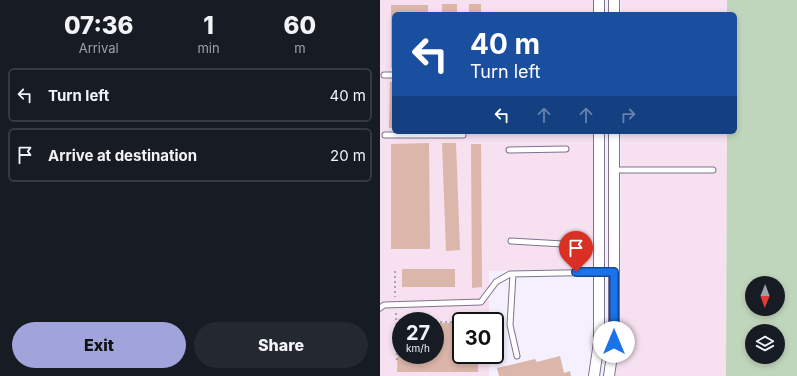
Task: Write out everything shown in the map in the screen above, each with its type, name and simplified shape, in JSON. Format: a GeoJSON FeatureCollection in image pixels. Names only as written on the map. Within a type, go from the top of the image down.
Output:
{"type":"FeatureCollection","features":[{"type":"Feature","properties":{"kind":"street"},"geometry":{"type":"LineString","coordinates":[[599,0],[599,12]]}},
{"type":"Feature","properties":{"kind":"street"},"geometry":{"type":"LineString","coordinates":[[614,0],[614,12]]}},
{"type":"Feature","properties":{"kind":"street"},"geometry":{"type":"LineString","coordinates":[[594,376],[598,342],[599,134]]}},
{"type":"Feature","properties":{"kind":"street"},"geometry":{"type":"LineString","coordinates":[[609,376],[614,342],[614,134]]}},
{"type":"Feature","properties":{"kind":"lane"},"geometry":{"type":"LineString","coordinates":[[384,75],[392,75]]}},
{"type":"Feature","properties":{"kind":"lane"},"geometry":{"type":"LineString","coordinates":[[385,135],[463,135]]}},
{"type":"Feature","properties":{"kind":"lane"},"geometry":{"type":"LineString","coordinates":[[509,150],[566,149]]}},
{"type":"Feature","properties":{"kind":"lane"},"geometry":{"type":"LineString","coordinates":[[620,170],[713,170]]}},
{"type":"Feature","properties":{"kind":"lane"},"geometry":{"type":"LineString","coordinates":[[511,241],[563,244]]}},
{"type":"Feature","properties":{"kind":"lane"},"geometry":{"type":"LineString","coordinates":[[380,308],[384,306],[482,302],[496,282],[513,274],[614,272]]}},
{"type":"Feature","properties":{"kind":"lane"},"geometry":{"type":"LineString","coordinates":[[513,274],[510,325],[517,356]]}},
{"type":"Feature","properties":{"kind":"path"},"geometry":{"type":"LineString","coordinates":[[395,271],[395,298]]}},
{"type":"Feature","properties":{"kind":"shaded area"},"geometry":{"type":"Polygon","coordinates":[[[380,0],[593,0],[593,12],[392,12],[392,134],[593,134],[593,269],[489,271],[489,312],[452,312],[452,364],[489,364],[489,376],[380,376],[380,0]]]}},
{"type":"Feature","properties":{"kind":"shaded area"},"geometry":{"type":"Polygon","coordinates":[[[621,0],[727,0],[727,12],[621,12],[621,0]]]}},
{"type":"Feature","properties":{"kind":"shaded area"},"geometry":{"type":"Polygon","coordinates":[[[621,134],[727,134],[726,376],[615,376],[620,342],[621,134]]]}},
{"type":"Feature","properties":{"kind":"green space"},"geometry":{"type":"Polygon","coordinates":[[[727,0],[797,0],[797,376],[726,376],[727,134],[737,134],[737,12],[727,12],[727,0]]]}},
{"type":"Feature","properties":{"kind":"building"},"geometry":{"type":"Polygon","coordinates":[[[442,4],[457,4],[457,12],[442,12],[442,4]]]}},
{"type":"Feature","properties":{"kind":"building"},"geometry":{"type":"Polygon","coordinates":[[[469,4],[481,4],[481,12],[469,12],[469,4]]]}},
{"type":"Feature","properties":{"kind":"building"},"geometry":{"type":"Polygon","coordinates":[[[391,5],[428,5],[428,12],[392,12],[391,68],[391,5]]]}},
{"type":"Feature","properties":{"kind":"building"},"geometry":{"type":"Polygon","coordinates":[[[390,82],[392,82],[392,128],[389,128],[390,82]]]}},
{"type":"Feature","properties":{"kind":"building"},"geometry":{"type":"Polygon","coordinates":[[[429,143],[430,249],[391,249],[391,144],[429,143]]]}},
{"type":"Feature","properties":{"kind":"building"},"geometry":{"type":"Polygon","coordinates":[[[442,143],[456,143],[460,250],[446,251],[442,143]]]}},
{"type":"Feature","properties":{"kind":"building"},"geometry":{"type":"Polygon","coordinates":[[[471,144],[481,144],[482,287],[472,288],[471,144]]]}},
{"type":"Feature","properties":{"kind":"building"},"geometry":{"type":"Polygon","coordinates":[[[402,269],[455,269],[455,287],[402,287],[402,269]]]}},
{"type":"Feature","properties":{"kind":"building"},"geometry":{"type":"Polygon","coordinates":[[[444,323],[452,323],[452,364],[478,364],[478,372],[397,372],[397,364],[444,364],[444,323]]]}},
{"type":"Feature","properties":{"kind":"building"},"geometry":{"type":"Polygon","coordinates":[[[560,356],[564,373],[570,371],[571,376],[499,376],[497,368],[535,359],[537,362],[560,356]]]}},
{"type":"Feature","properties":{"kind":"route"},"geometry":{"type":"LineString","coordinates":[[576,272],[614,272],[614,342]]}}]}
